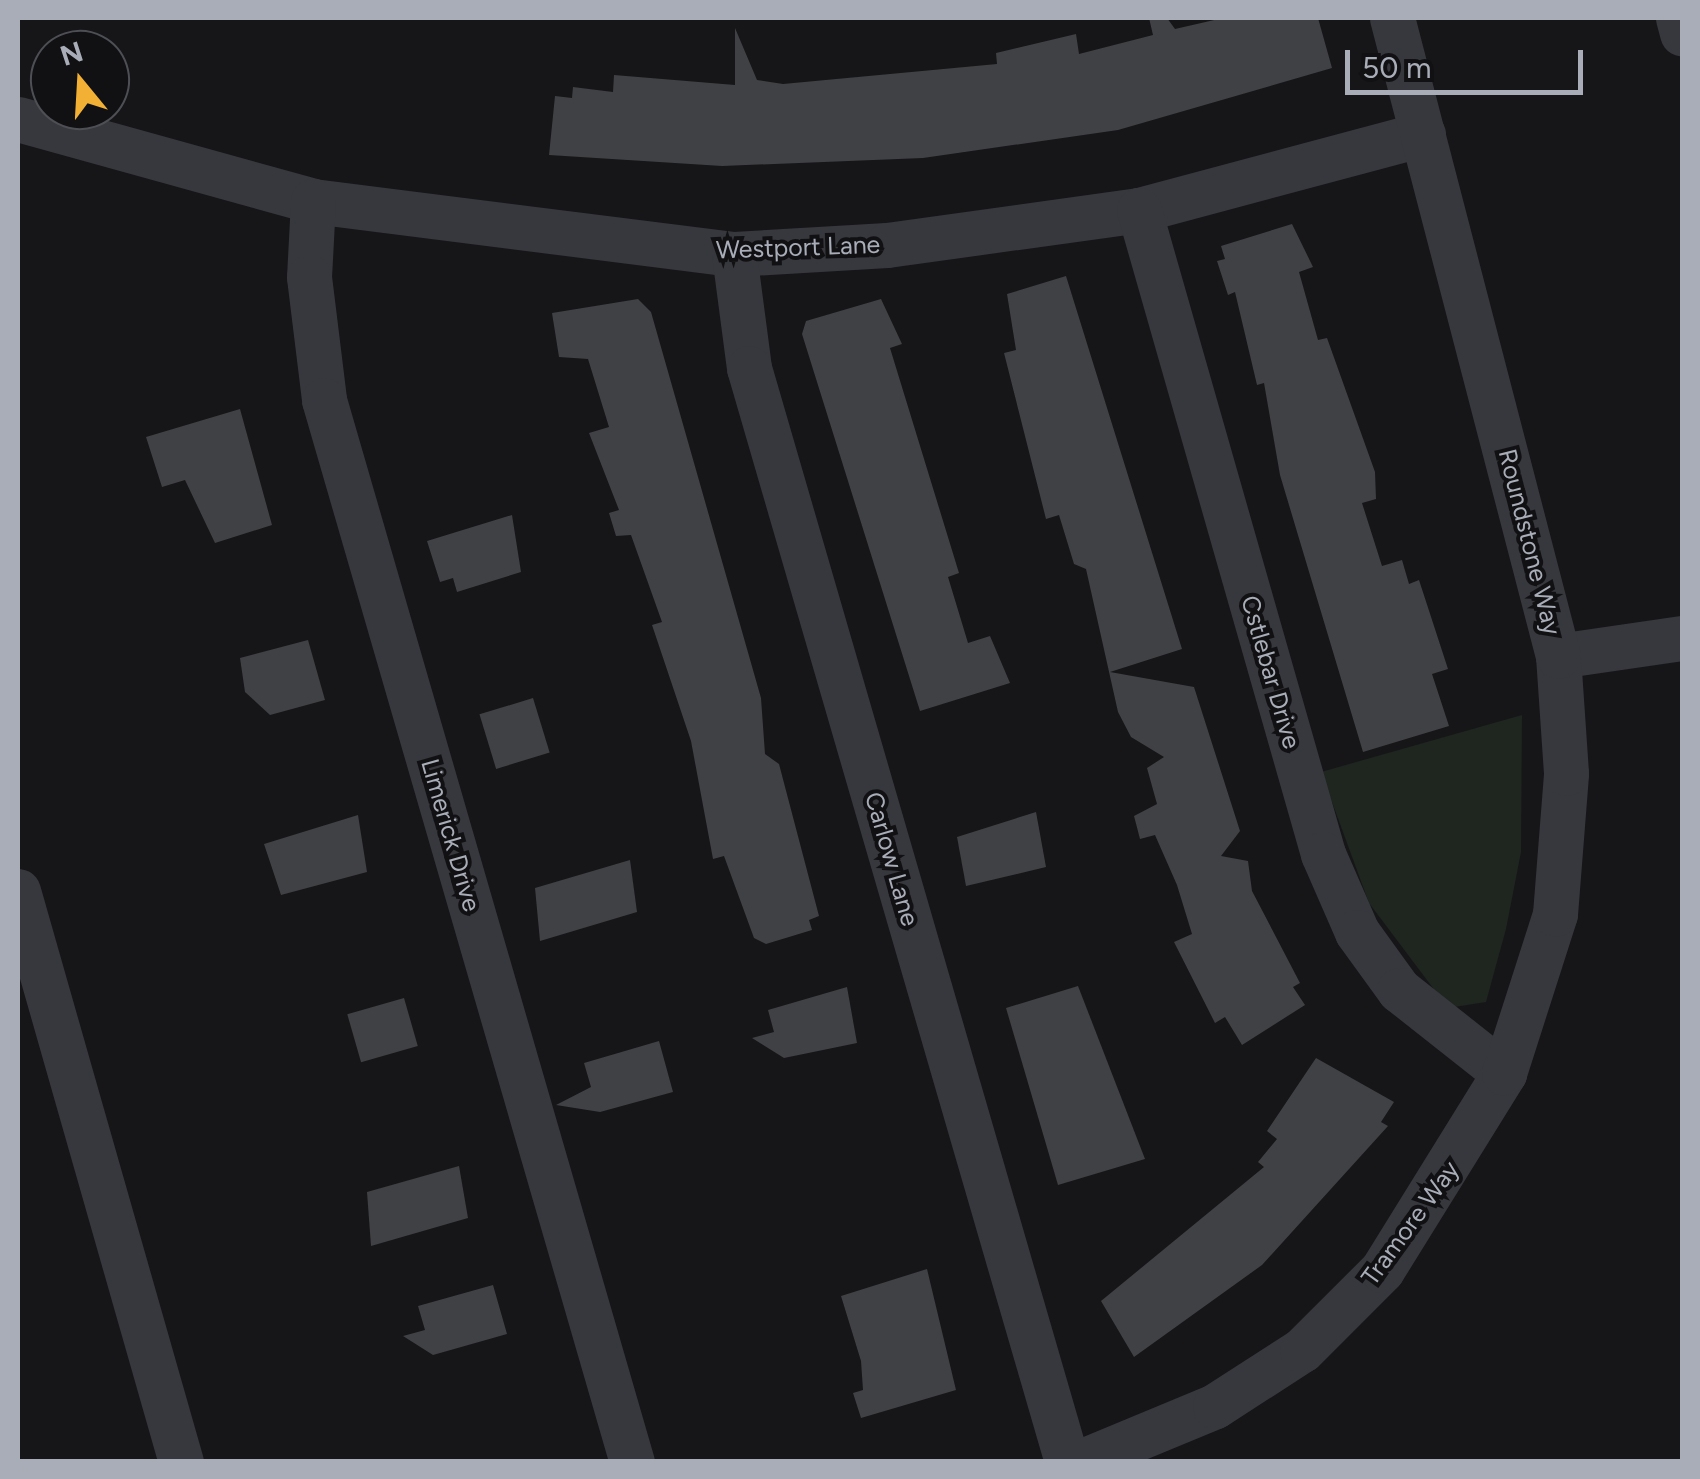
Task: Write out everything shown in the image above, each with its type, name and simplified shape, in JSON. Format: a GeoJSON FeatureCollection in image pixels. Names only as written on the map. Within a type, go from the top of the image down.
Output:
{"type":"FeatureCollection","features":[{"type":"Feature","properties":{"kind":"street","name":"Roundstone Way"},"geometry":{"type":"LineString","coordinates":[[1392,18],[1558,656],[1566,774],[1555,914],[1504,1073]]}},
{"type":"Feature","properties":{"kind":"street"},"geometry":{"type":"LineString","coordinates":[[1678,18],[1682,33]]}},
{"type":"Feature","properties":{"kind":"street","name":"Westport Lane"},"geometry":{"type":"LineString","coordinates":[[18,118],[312,201],[734,254],[886,245],[1139,210],[1423,134]]}},
{"type":"Feature","properties":{"kind":"street","name":"Limerick Drive"},"geometry":{"type":"LineString","coordinates":[[312,201],[309,277],[324,400],[632,1462]]}},
{"type":"Feature","properties":{"kind":"street","name":"Cstlebar Drive"},"geometry":{"type":"LineString","coordinates":[[1139,210],[1324,854],[1358,932],[1399,990],[1504,1073]]}},
{"type":"Feature","properties":{"kind":"street","name":"Carlow Lane"},"geometry":{"type":"LineString","coordinates":[[734,254],[749,368],[1066,1462]]}},
{"type":"Feature","properties":{"kind":"street"},"geometry":{"type":"LineString","coordinates":[[1558,656],[1682,638]]}},
{"type":"Feature","properties":{"kind":"street"},"geometry":{"type":"LineString","coordinates":[[18,891],[26,951],[181,1462]]}},
{"type":"Feature","properties":{"kind":"street","name":"Tramore Way"},"geometry":{"type":"LineString","coordinates":[[1080,1462],[1215,1406],[1302,1350],[1382,1270],[1504,1073]]}},
{"type":"Feature","properties":{"kind":"shaded area"},"geometry":{"type":"Polygon","coordinates":[[[1522,715],[1521,852],[1506,929],[1486,1002],[1448,1008],[1369,903],[1321,772],[1522,715]]]}},
{"type":"Feature","properties":{"kind":"building"},"geometry":{"type":"Polygon","coordinates":[[[1149,18],[1167,18],[1175,29],[1223,18],[1318,18],[1332,68],[1118,130],[923,158],[722,166],[549,155],[555,96],[572,98],[573,87],[613,92],[614,75],[735,85],[735,28],[757,80],[783,84],[997,64],[996,53],[1076,34],[1079,54],[1153,35],[1149,18]]]}},
{"type":"Feature","properties":{"kind":"building"},"geometry":{"type":"Polygon","coordinates":[[[1292,224],[1313,267],[1299,272],[1318,340],[1327,338],[1375,472],[1376,499],[1362,503],[1382,566],[1402,560],[1409,584],[1419,580],[1448,669],[1432,674],[1449,726],[1363,752],[1280,475],[1264,383],[1257,385],[1235,292],[1228,295],[1217,261],[1225,259],[1221,246],[1292,224]]]}},
{"type":"Feature","properties":{"kind":"building"},"geometry":{"type":"Polygon","coordinates":[[[1066,276],[1182,649],[1110,672],[1194,687],[1240,831],[1221,856],[1248,861],[1252,891],[1300,983],[1293,987],[1305,1005],[1242,1045],[1225,1017],[1215,1023],[1174,942],[1192,934],[1177,885],[1155,835],[1140,839],[1134,816],[1157,804],[1147,768],[1164,757],[1131,737],[1118,712],[1086,569],[1074,564],[1059,515],[1046,519],[1004,353],[1016,350],[1007,294],[1066,276]]]}},
{"type":"Feature","properties":{"kind":"building"},"geometry":{"type":"Polygon","coordinates":[[[638,299],[651,312],[761,698],[765,754],[779,764],[819,916],[809,920],[812,930],[766,944],[754,938],[724,856],[713,859],[691,741],[652,625],[662,622],[631,535],[616,536],[609,513],[619,510],[589,433],[609,427],[588,359],[559,357],[552,313],[638,299]]]}},
{"type":"Feature","properties":{"kind":"building"},"geometry":{"type":"Polygon","coordinates":[[[881,299],[902,344],[890,348],[959,573],[948,577],[968,643],[990,636],[1010,683],[920,711],[802,334],[806,321],[881,299]]]}},
{"type":"Feature","properties":{"kind":"building"},"geometry":{"type":"Polygon","coordinates":[[[240,409],[272,525],[215,543],[185,480],[162,487],[146,437],[240,409]]]}},
{"type":"Feature","properties":{"kind":"building"},"geometry":{"type":"Polygon","coordinates":[[[512,515],[521,572],[457,592],[453,578],[440,582],[427,541],[512,515]]]}},
{"type":"Feature","properties":{"kind":"building"},"geometry":{"type":"Polygon","coordinates":[[[308,640],[325,700],[270,715],[245,692],[240,658],[308,640]]]}},
{"type":"Feature","properties":{"kind":"building"},"geometry":{"type":"Polygon","coordinates":[[[533,698],[550,753],[496,769],[479,714],[533,698]]]}},
{"type":"Feature","properties":{"kind":"building"},"geometry":{"type":"Polygon","coordinates":[[[1036,812],[1046,867],[966,886],[957,837],[1036,812]]]}},
{"type":"Feature","properties":{"kind":"building"},"geometry":{"type":"Polygon","coordinates":[[[358,815],[367,872],[281,895],[264,844],[358,815]]]}},
{"type":"Feature","properties":{"kind":"building"},"geometry":{"type":"Polygon","coordinates":[[[630,860],[637,912],[540,941],[535,888],[630,860]]]}},
{"type":"Feature","properties":{"kind":"building"},"geometry":{"type":"Polygon","coordinates":[[[1078,986],[1145,1159],[1058,1185],[1006,1008],[1078,986]]]}},
{"type":"Feature","properties":{"kind":"building"},"geometry":{"type":"Polygon","coordinates":[[[847,987],[857,1043],[784,1058],[752,1038],[774,1032],[768,1010],[847,987]]]}},
{"type":"Feature","properties":{"kind":"building"},"geometry":{"type":"Polygon","coordinates":[[[404,998],[418,1046],[361,1062],[347,1014],[404,998]]]}},
{"type":"Feature","properties":{"kind":"building"},"geometry":{"type":"Polygon","coordinates":[[[659,1041],[673,1092],[600,1112],[556,1105],[591,1087],[584,1063],[659,1041]]]}},
{"type":"Feature","properties":{"kind":"building"},"geometry":{"type":"Polygon","coordinates":[[[1316,1058],[1394,1102],[1381,1122],[1388,1126],[1262,1265],[1134,1357],[1101,1301],[1264,1167],[1258,1162],[1277,1139],[1267,1131],[1316,1058]]]}},
{"type":"Feature","properties":{"kind":"building"},"geometry":{"type":"Polygon","coordinates":[[[459,1166],[468,1218],[371,1246],[367,1192],[459,1166]]]}},
{"type":"Feature","properties":{"kind":"building"},"geometry":{"type":"Polygon","coordinates":[[[927,1269],[956,1390],[861,1418],[853,1393],[863,1390],[861,1361],[841,1296],[927,1269]]]}},
{"type":"Feature","properties":{"kind":"building"},"geometry":{"type":"Polygon","coordinates":[[[493,1285],[507,1334],[433,1355],[403,1336],[425,1330],[418,1306],[493,1285]]]}}]}
